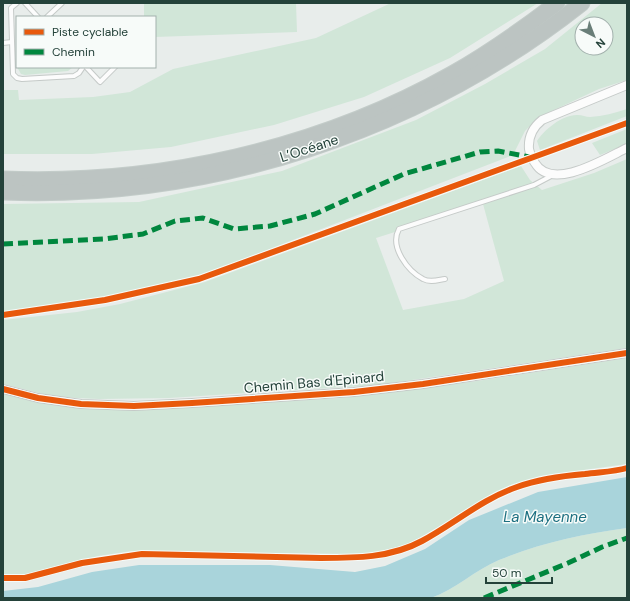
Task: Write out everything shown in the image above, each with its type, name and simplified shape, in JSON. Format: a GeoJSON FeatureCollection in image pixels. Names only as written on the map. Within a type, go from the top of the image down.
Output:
{"type":"FeatureCollection","features":[{"type":"Feature","properties":{"kind":"highway","name":"L’Océane"},"geometry":{"type":"LineString","coordinates":[[3,179],[92,178],[157,171],[228,158],[291,142],[356,119],[433,84],[486,53],[557,3]]}},
{"type":"Feature","properties":{"kind":"highway","name":"L’Océane"},"geometry":{"type":"LineString","coordinates":[[3,192],[82,191],[163,183],[234,170],[312,148],[372,126],[479,74],[536,37],[582,3]]}},
{"type":"Feature","properties":{"kind":"street"},"geometry":{"type":"LineString","coordinates":[[627,84],[564,110],[536,125],[531,131],[529,142],[531,157],[537,167],[544,172],[553,175],[576,171],[627,148]]}},
{"type":"Feature","properties":{"kind":"street","name":"Chemin Bas d'Epinard"},"geometry":{"type":"LineString","coordinates":[[3,390],[38,398],[81,404],[134,406],[234,401],[354,392],[423,384],[627,353]]}},
{"type":"Feature","properties":{"kind":"lane"},"geometry":{"type":"LineString","coordinates":[[15,3],[11,8],[13,74],[19,79],[74,76],[83,68]]}},
{"type":"Feature","properties":{"kind":"lane"},"geometry":{"type":"LineString","coordinates":[[24,3],[37,16]]}},
{"type":"Feature","properties":{"kind":"lane"},"geometry":{"type":"LineString","coordinates":[[48,16],[62,3]]}},
{"type":"Feature","properties":{"kind":"lane"},"geometry":{"type":"LineString","coordinates":[[3,42],[12,42]]}},
{"type":"Feature","properties":{"kind":"lane"},"geometry":{"type":"LineString","coordinates":[[85,68],[100,82],[114,68]]}},
{"type":"Feature","properties":{"kind":"lane"},"geometry":{"type":"LineString","coordinates":[[445,279],[431,281],[424,279],[408,265],[398,250],[396,241],[399,229],[534,185],[553,175]]}},
{"type":"Feature","properties":{"kind":"green space"},"geometry":{"type":"Polygon","coordinates":[[[144,3],[296,3],[297,32],[156,37],[156,16],[144,16],[144,3]]]}},
{"type":"Feature","properties":{"kind":"green space"},"geometry":{"type":"Polygon","coordinates":[[[391,3],[538,3],[450,58],[364,97],[274,125],[171,147],[92,154],[3,154],[3,90],[18,90],[19,100],[93,97],[130,92],[173,69],[316,38],[391,3]]]}},
{"type":"Feature","properties":{"kind":"green space"},"geometry":{"type":"Polygon","coordinates":[[[602,3],[627,3],[627,80],[599,89],[539,117],[525,131],[513,155],[207,273],[82,302],[3,312],[3,204],[139,202],[282,171],[416,120],[485,84],[545,49],[574,26],[574,56],[614,56],[614,16],[586,16],[602,3]]]}},
{"type":"Feature","properties":{"kind":"green space"},"geometry":{"type":"Polygon","coordinates":[[[18,68],[72,68],[68,71],[25,75],[21,74],[18,68]]]}},
{"type":"Feature","properties":{"kind":"green space"},"geometry":{"type":"Polygon","coordinates":[[[627,109],[627,116],[540,150],[537,141],[550,127],[566,117],[572,115],[590,117],[600,116],[627,109]]]}},
{"type":"Feature","properties":{"kind":"green space"},"geometry":{"type":"Polygon","coordinates":[[[627,129],[627,144],[600,155],[592,143],[627,129]]]}},
{"type":"Feature","properties":{"kind":"green space"},"geometry":{"type":"Polygon","coordinates":[[[627,159],[627,348],[378,385],[169,398],[99,399],[55,397],[3,384],[3,320],[77,312],[120,304],[205,282],[521,166],[530,180],[542,190],[594,173],[627,159]],[[483,204],[376,238],[403,310],[464,299],[504,281],[483,204]]]}},
{"type":"Feature","properties":{"kind":"green space"},"geometry":{"type":"Polygon","coordinates":[[[627,358],[627,464],[540,476],[498,492],[409,544],[373,553],[354,554],[132,551],[98,556],[23,576],[3,575],[3,392],[59,405],[182,407],[342,398],[477,381],[627,358]]]}},
{"type":"Feature","properties":{"kind":"green space"},"geometry":{"type":"Polygon","coordinates":[[[627,528],[627,598],[431,598],[449,590],[490,564],[514,554],[562,540],[627,528]]]}},
{"type":"Feature","properties":{"kind":"water","name":"La Mayenne"},"geometry":{"type":"Polygon","coordinates":[[[627,477],[627,528],[562,540],[514,554],[490,564],[449,590],[431,598],[3,598],[3,591],[38,587],[92,572],[139,565],[270,565],[355,572],[385,566],[425,549],[469,520],[538,492],[627,477]]]}},
{"type":"Feature","properties":{"kind":"marked path"},"geometry":{"type":"LineString","coordinates":[[3,244],[103,239],[143,234],[175,221],[203,218],[234,229],[270,226],[315,214],[404,174],[480,152],[498,151],[530,157]]}},
{"type":"Feature","properties":{"kind":"marked path"},"geometry":{"type":"LineString","coordinates":[[484,598],[602,547],[627,538]]}},
{"type":"Feature","properties":{"kind":"cycle path"},"geometry":{"type":"LineString","coordinates":[[3,315],[105,300],[199,279],[627,123]]}},
{"type":"Feature","properties":{"kind":"cycle path"},"geometry":{"type":"LineString","coordinates":[[3,389],[38,398],[81,404],[134,406],[192,403],[354,392],[423,384],[627,353]]}},
{"type":"Feature","properties":{"kind":"cycle path"},"geometry":{"type":"LineString","coordinates":[[3,578],[25,578],[82,563],[142,554],[321,558],[347,558],[385,554],[410,547],[422,541],[492,498],[517,487],[550,478],[627,468]]}}]}
